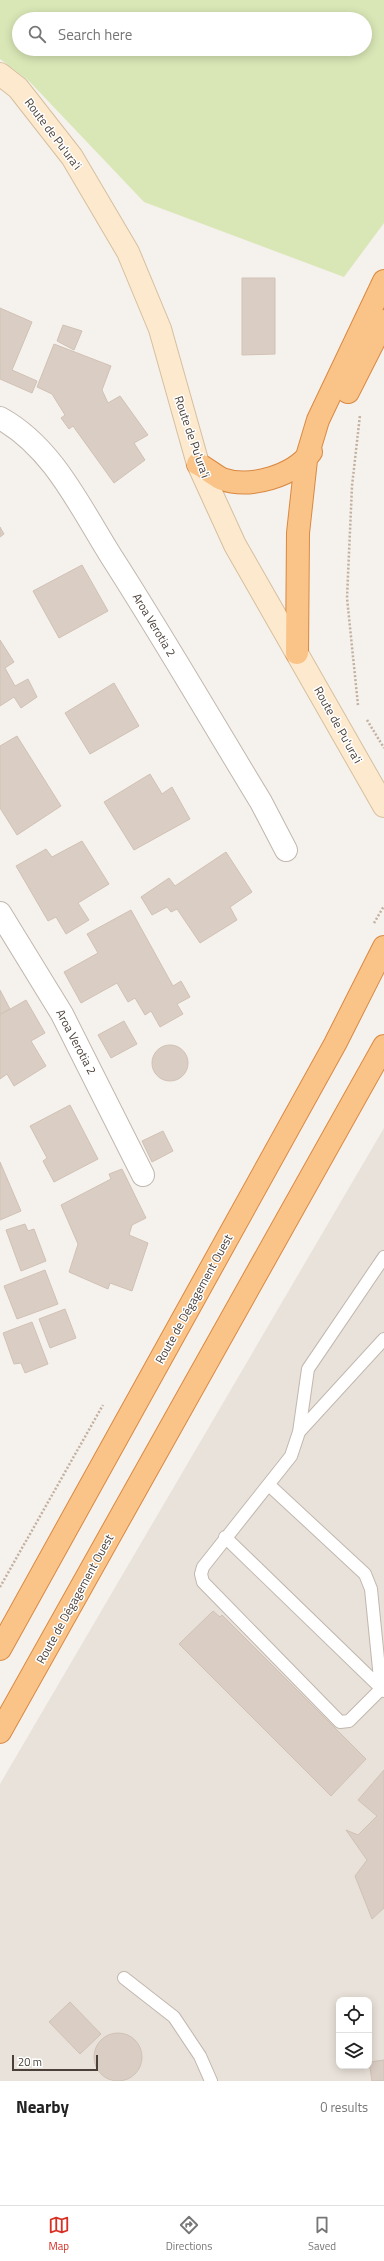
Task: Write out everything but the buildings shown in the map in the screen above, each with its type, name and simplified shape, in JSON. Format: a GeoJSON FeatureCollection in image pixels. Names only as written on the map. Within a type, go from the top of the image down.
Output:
{"type":"FeatureCollection","features":[{"type":"Feature","properties":{"kind":"highway"},"geometry":{"type":"LineString","coordinates":[[297,653],[298,533],[306,460],[318,420],[384,281]]}},
{"type":"Feature","properties":{"kind":"highway"},"geometry":{"type":"LineString","coordinates":[[198,464],[222,479],[237,481],[265,480],[285,474],[306,460],[329,428],[384,322]]}},
{"type":"Feature","properties":{"kind":"highway","name":"Route de Dégagement Ouest"},"geometry":{"type":"LineString","coordinates":[[0,1649],[335,1044],[384,947]]}},
{"type":"Feature","properties":{"kind":"highway","name":"Route de Dégagement Ouest"},"geometry":{"type":"LineString","coordinates":[[0,1732],[384,1046]]}},
{"type":"Feature","properties":{"kind":"main road","name":"Route de Pu'ura'i"},"geometry":{"type":"LineString","coordinates":[[0,74],[18,88],[72,157],[128,252],[160,329],[198,464],[235,544],[384,806]]}},
{"type":"Feature","properties":{"kind":"street","name":"Aroa Verotia 2"},"geometry":{"type":"LineString","coordinates":[[0,418],[25,436],[44,456],[83,509],[261,802],[286,850]]}},
{"type":"Feature","properties":{"kind":"street","name":"Aroa Verotia 2"},"geometry":{"type":"LineString","coordinates":[[0,913],[62,1014],[143,1175]]}},
{"type":"Feature","properties":{"kind":"lane"},"geometry":{"type":"LineString","coordinates":[[383,1690],[349,1721],[340,1722],[332,1716],[202,1582],[201,1574],[203,1567],[225,1537],[292,1456],[299,1432],[308,1368],[384,1257]]}},
{"type":"Feature","properties":{"kind":"lane"},"geometry":{"type":"LineString","coordinates":[[299,1432],[384,1339]]}},
{"type":"Feature","properties":{"kind":"lane"},"geometry":{"type":"LineString","coordinates":[[269,1485],[365,1574],[371,1589],[383,1690]]}},
{"type":"Feature","properties":{"kind":"lane"},"geometry":{"type":"LineString","coordinates":[[225,1537],[383,1690]]}},
{"type":"Feature","properties":{"kind":"lane"},"geometry":{"type":"LineString","coordinates":[[124,1978],[174,2017],[200,2056],[211,2081]]}},
{"type":"Feature","properties":{"kind":"path"},"geometry":{"type":"LineString","coordinates":[[362,410],[359,416],[352,486],[347,598],[358,704],[362,710]]}},
{"type":"Feature","properties":{"kind":"path"},"geometry":{"type":"LineString","coordinates":[[365,717],[384,748]]}},
{"type":"Feature","properties":{"kind":"shaded area"},"geometry":{"type":"Polygon","coordinates":[[[384,1128],[384,2081],[0,2081],[0,1784],[384,1128]]]}},
{"type":"Feature","properties":{"kind":"green space"},"geometry":{"type":"Polygon","coordinates":[[[0,0],[384,0],[384,223],[344,277],[144,202],[29,81],[0,59],[0,0]]]}}]}
